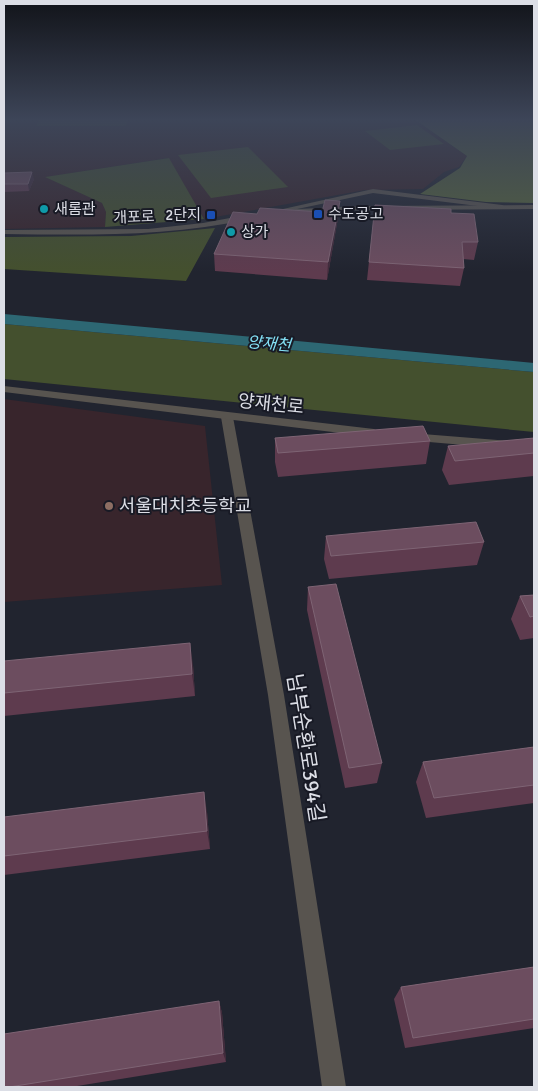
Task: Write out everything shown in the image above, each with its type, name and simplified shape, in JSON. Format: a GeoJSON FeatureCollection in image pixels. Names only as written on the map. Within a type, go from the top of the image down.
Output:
{"type":"FeatureCollection","features":[{"type":"Feature","properties":{"kind":"street"},"geometry":{"type":"LineString","coordinates":[[262,214],[366,192],[383,191],[446,201],[502,207]]}},
{"type":"Feature","properties":{"kind":"street"},"geometry":{"type":"LineString","coordinates":[[364,208],[359,205],[358,197],[366,192]]}},
{"type":"Feature","properties":{"kind":"street","name":"개포로"},"geometry":{"type":"LineString","coordinates":[[4,232],[148,231],[203,225],[262,214],[364,208],[534,207]]}},
{"type":"Feature","properties":{"kind":"street","name":"양재천로"},"geometry":{"type":"LineString","coordinates":[[4,389],[389,435],[534,447]]}},
{"type":"Feature","properties":{"kind":"street","name":"남부순환로394길"},"geometry":{"type":"LineString","coordinates":[[227,417],[276,695],[334,1087]]}},
{"type":"Feature","properties":{"kind":"shaded area"},"geometry":{"type":"Polygon","coordinates":[[[4,170],[92,170],[46,177],[102,203],[106,212],[105,227],[4,229],[4,170]]]}},
{"type":"Feature","properties":{"kind":"shaded area"},"geometry":{"type":"Polygon","coordinates":[[[175,170],[450,170],[444,172],[423,189],[365,190],[204,219],[175,170]]]}},
{"type":"Feature","properties":{"kind":"shaded area","name":"서울대치초등학교"},"geometry":{"type":"Polygon","coordinates":[[[4,399],[205,426],[222,585],[4,602],[4,399]]]}},
{"type":"Feature","properties":{"kind":"green space"},"geometry":{"type":"Polygon","coordinates":[[[91,170],[176,170],[204,219],[105,227],[106,212],[102,203],[45,177],[91,170]]]}},
{"type":"Feature","properties":{"kind":"green space"},"geometry":{"type":"Polygon","coordinates":[[[189,170],[271,170],[288,187],[211,198],[189,170]]]}},
{"type":"Feature","properties":{"kind":"green space"},"geometry":{"type":"Polygon","coordinates":[[[457,170],[534,170],[534,203],[486,202],[420,194],[457,170]]]}},
{"type":"Feature","properties":{"kind":"green space"},"geometry":{"type":"Polygon","coordinates":[[[215,228],[186,281],[4,269],[4,237],[131,236],[215,228]]]}},
{"type":"Feature","properties":{"kind":"green space"},"geometry":{"type":"Polygon","coordinates":[[[4,324],[534,372],[534,432],[4,379],[4,324]]]}},
{"type":"Feature","properties":{"kind":"water","name":"양재천"},"geometry":{"type":"Polygon","coordinates":[[[4,314],[534,363],[534,372],[4,324],[4,314]]]}},
{"type":"Feature","properties":{"kind":"building"},"geometry":{"type":"Polygon","coordinates":[[[32,172],[28,184],[4,184],[4,173],[32,172]]]}},
{"type":"Feature","properties":{"kind":"building"},"geometry":{"type":"Polygon","coordinates":[[[325,200],[340,201],[328,262],[214,254],[233,212],[257,214],[260,208],[322,212],[325,200]]]}},
{"type":"Feature","properties":{"kind":"building"},"geometry":{"type":"Polygon","coordinates":[[[375,205],[451,209],[451,213],[474,214],[478,242],[462,242],[464,268],[369,262],[375,205]]]}},
{"type":"Feature","properties":{"kind":"building"},"geometry":{"type":"Polygon","coordinates":[[[423,426],[430,441],[278,453],[275,438],[423,426]]]}},
{"type":"Feature","properties":{"kind":"building"},"geometry":{"type":"Polygon","coordinates":[[[534,438],[534,453],[455,461],[448,446],[534,438]]]}},
{"type":"Feature","properties":{"kind":"building"},"geometry":{"type":"Polygon","coordinates":[[[476,522],[484,542],[331,556],[326,536],[476,522]]]}},
{"type":"Feature","properties":{"kind":"building"},"geometry":{"type":"Polygon","coordinates":[[[336,584],[382,763],[349,768],[308,587],[336,584]]]}},
{"type":"Feature","properties":{"kind":"building"},"geometry":{"type":"Polygon","coordinates":[[[534,595],[534,616],[530,617],[520,596],[534,595]]]}},
{"type":"Feature","properties":{"kind":"building"},"geometry":{"type":"Polygon","coordinates":[[[190,643],[192,674],[4,693],[4,661],[190,643]]]}},
{"type":"Feature","properties":{"kind":"building"},"geometry":{"type":"Polygon","coordinates":[[[534,747],[534,785],[434,798],[423,762],[534,747]]]}},
{"type":"Feature","properties":{"kind":"building"},"geometry":{"type":"Polygon","coordinates":[[[204,792],[207,831],[4,856],[4,817],[204,792]]]}},
{"type":"Feature","properties":{"kind":"building"},"geometry":{"type":"Polygon","coordinates":[[[534,967],[534,1019],[413,1038],[401,987],[534,967]]]}},
{"type":"Feature","properties":{"kind":"building"},"geometry":{"type":"Polygon","coordinates":[[[219,1001],[223,1053],[4,1087],[4,1034],[219,1001]]]}},
{"type":"Feature","properties":{"kind":"place","name":"새롬관"},"geometry":{"type":"Point","coordinates":[44,209]}},
{"type":"Feature","properties":{"kind":"place","name":"수도공고"},"geometry":{"type":"Point","coordinates":[318,214]}},
{"type":"Feature","properties":{"kind":"place","name":"2단지"},"geometry":{"type":"Point","coordinates":[211,215]}},
{"type":"Feature","properties":{"kind":"place","name":"상가"},"geometry":{"type":"Point","coordinates":[231,232]}},
{"type":"Feature","properties":{"kind":"place","name":"서울대치초등학교"},"geometry":{"type":"Point","coordinates":[109,506]}}]}
